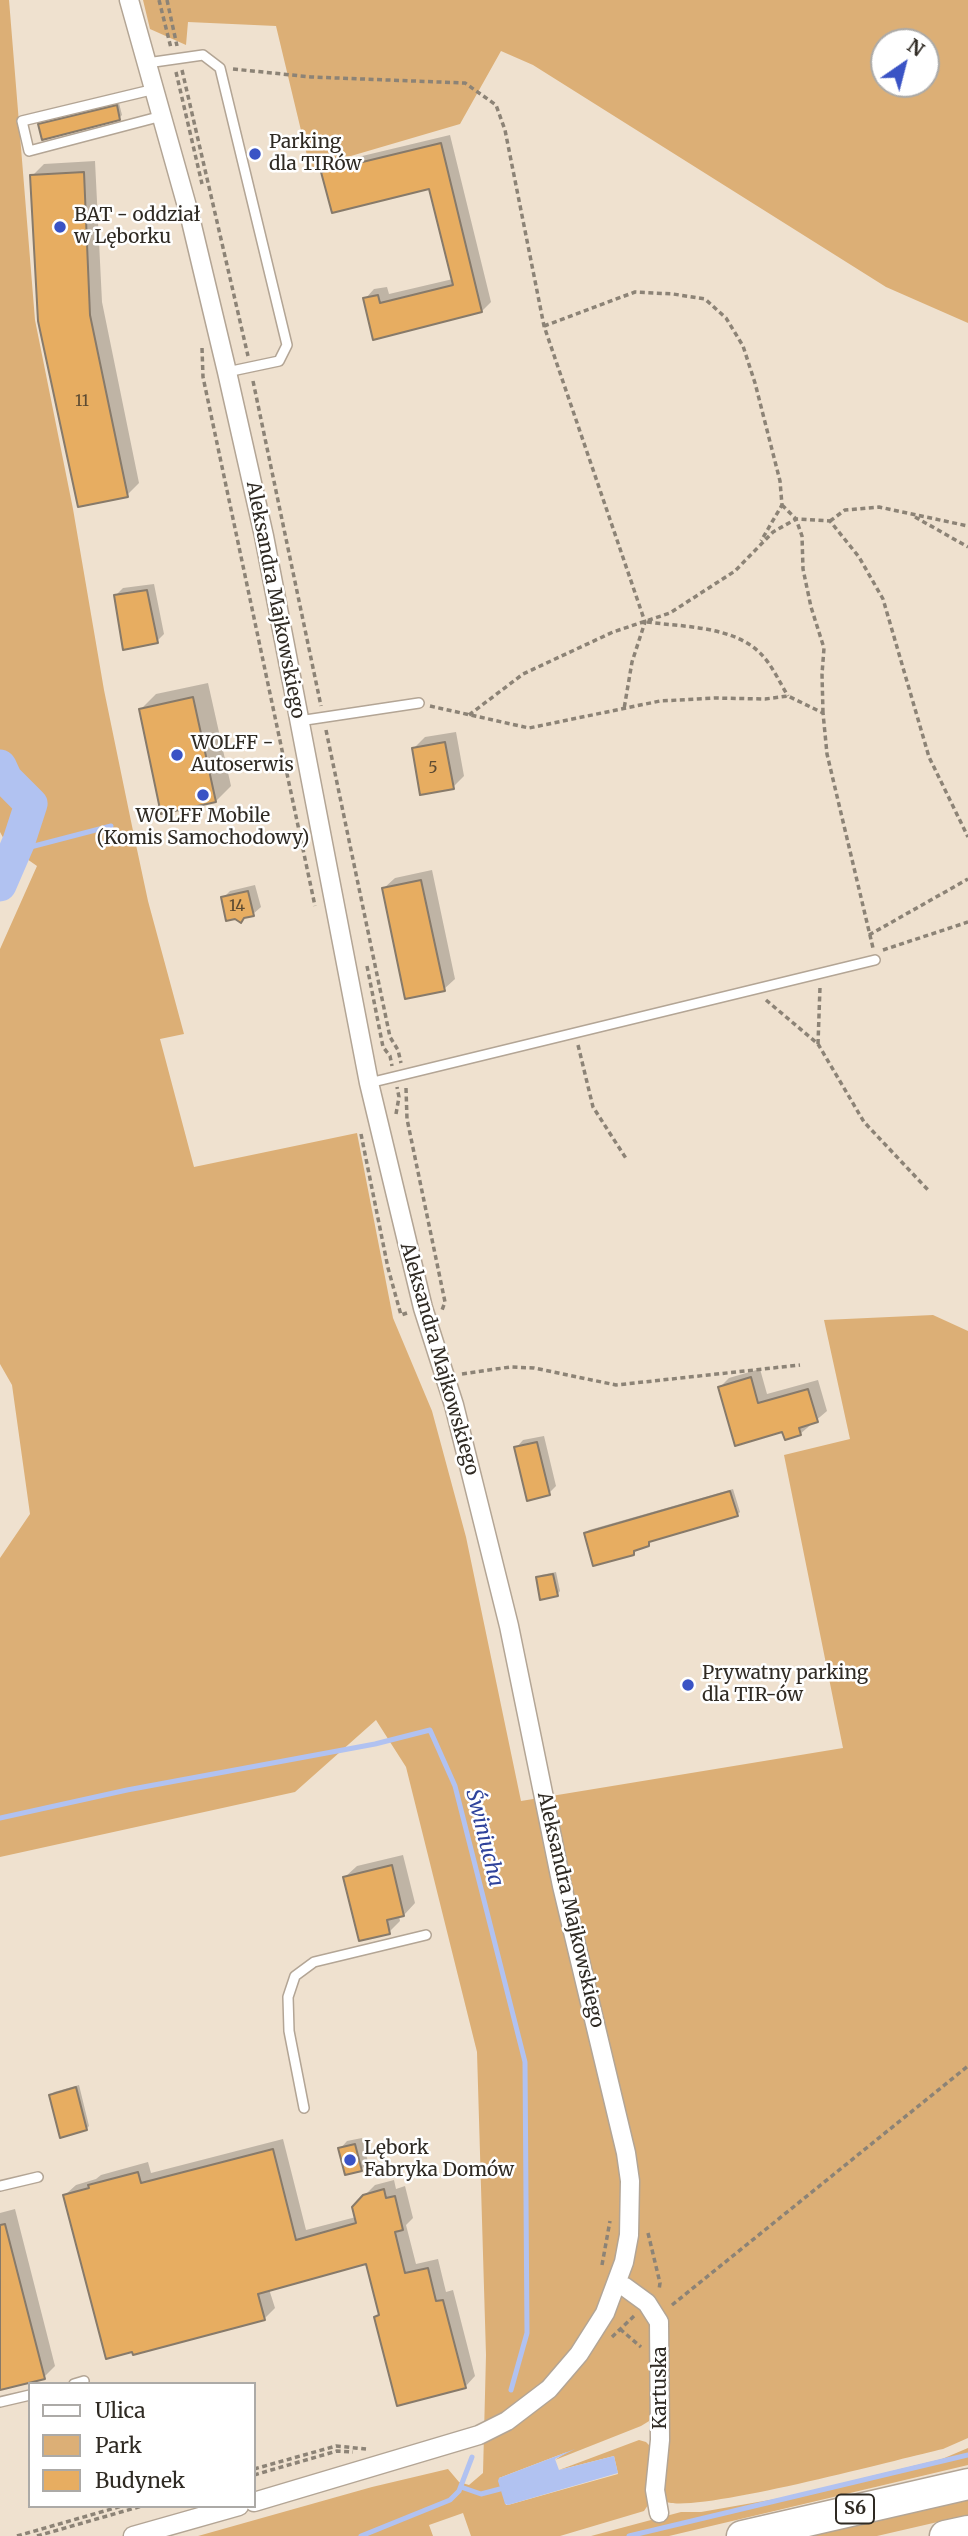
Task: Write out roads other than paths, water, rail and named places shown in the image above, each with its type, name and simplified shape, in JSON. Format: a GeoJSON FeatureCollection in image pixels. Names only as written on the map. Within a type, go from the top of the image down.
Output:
{"type":"FeatureCollection","features":[{"type":"Feature","properties":{"kind":"highway","name":"S6"},"geometry":{"type":"LineString","coordinates":[[742,2536],[968,2484]]}},
{"type":"Feature","properties":{"kind":"highway"},"geometry":{"type":"LineString","coordinates":[[945,2536],[968,2531]]}},
{"type":"Feature","properties":{"kind":"street","name":"Aleksandra Majkowskiego"},"geometry":{"type":"LineString","coordinates":[[129,0],[190,217],[228,372],[264,536],[369,1083],[430,1311],[509,1626],[562,1886],[626,2152],[630,2181],[629,2235],[617,2284],[602,2318],[579,2354],[533,2403],[507,2421],[479,2435],[374,2458],[256,2501]]}},
{"type":"Feature","properties":{"kind":"street","name":"Kartuska"},"geometry":{"type":"LineString","coordinates":[[617,2284],[647,2303],[659,2322],[660,2440],[655,2490],[659,2513]]}},
{"type":"Feature","properties":{"kind":"street"},"geometry":{"type":"LineString","coordinates":[[133,2536],[232,2508]]}},
{"type":"Feature","properties":{"kind":"lane"},"geometry":{"type":"LineString","coordinates":[[147,63],[203,55],[220,68],[287,345],[279,360],[228,372]]}},
{"type":"Feature","properties":{"kind":"lane"},"geometry":{"type":"LineString","coordinates":[[155,89],[22,121],[29,151],[162,116]]}},
{"type":"Feature","properties":{"kind":"lane"},"geometry":{"type":"LineString","coordinates":[[299,721],[419,703]]}},
{"type":"Feature","properties":{"kind":"lane"},"geometry":{"type":"LineString","coordinates":[[369,1083],[875,960]]}},
{"type":"Feature","properties":{"kind":"lane"},"geometry":{"type":"LineString","coordinates":[[304,2108],[289,2031],[288,1997],[295,1976],[314,1962],[426,1935]]}},
{"type":"Feature","properties":{"kind":"lane"},"geometry":{"type":"LineString","coordinates":[[0,2186],[38,2177]]}},
{"type":"Feature","properties":{"kind":"lane"},"geometry":{"type":"LineString","coordinates":[[0,2402],[28,2395]]}},
{"type":"Feature","properties":{"kind":"water"},"geometry":{"type":"Polygon","coordinates":[[[575,2449],[555,2459],[559,2470],[614,2456],[618,2473],[505,2504],[499,2478],[575,2449]]]}},
{"type":"Feature","properties":{"kind":"waterway"},"geometry":{"type":"LineString","coordinates":[[0,766],[6,779],[31,804],[0,885]]}},
{"type":"Feature","properties":{"kind":"waterway"},"geometry":{"type":"LineString","coordinates":[[15,851],[111,826]]}},
{"type":"Feature","properties":{"kind":"waterway","name":"Świniucha"},"geometry":{"type":"LineString","coordinates":[[0,1818],[127,1790],[375,1744],[430,1730],[455,1786],[525,2062],[527,2333],[511,2390]]}},
{"type":"Feature","properties":{"kind":"waterway"},"geometry":{"type":"LineString","coordinates":[[629,2536],[968,2455]]}},
{"type":"Feature","properties":{"kind":"waterway","name":"Świniucha"},"geometry":{"type":"LineString","coordinates":[[361,2536],[450,2500],[459,2491],[472,2457]]}},
{"type":"Feature","properties":{"kind":"waterway"},"geometry":{"type":"LineString","coordinates":[[461,2487],[481,2494],[500,2489]]}},
{"type":"Feature","properties":{"kind":"place","name":"Parking dla TIRów"},"geometry":{"type":"Point","coordinates":[255,154]}},
{"type":"Feature","properties":{"kind":"place","name":"BAT - oddział w Lęborku"},"geometry":{"type":"Point","coordinates":[60,227]}},
{"type":"Feature","properties":{"kind":"place","name":"WOLFF - Autoserwis"},"geometry":{"type":"Point","coordinates":[177,755]}},
{"type":"Feature","properties":{"kind":"place","name":"WOLFF Mobile (Komis Samochodowy)"},"geometry":{"type":"Point","coordinates":[203,795]}},
{"type":"Feature","properties":{"kind":"place","name":"Prywatny parking dla TIR-ów"},"geometry":{"type":"Point","coordinates":[688,1685]}},
{"type":"Feature","properties":{"kind":"place","name":"Lębork Fabryka Domów"},"geometry":{"type":"Point","coordinates":[350,2160]}}]}
